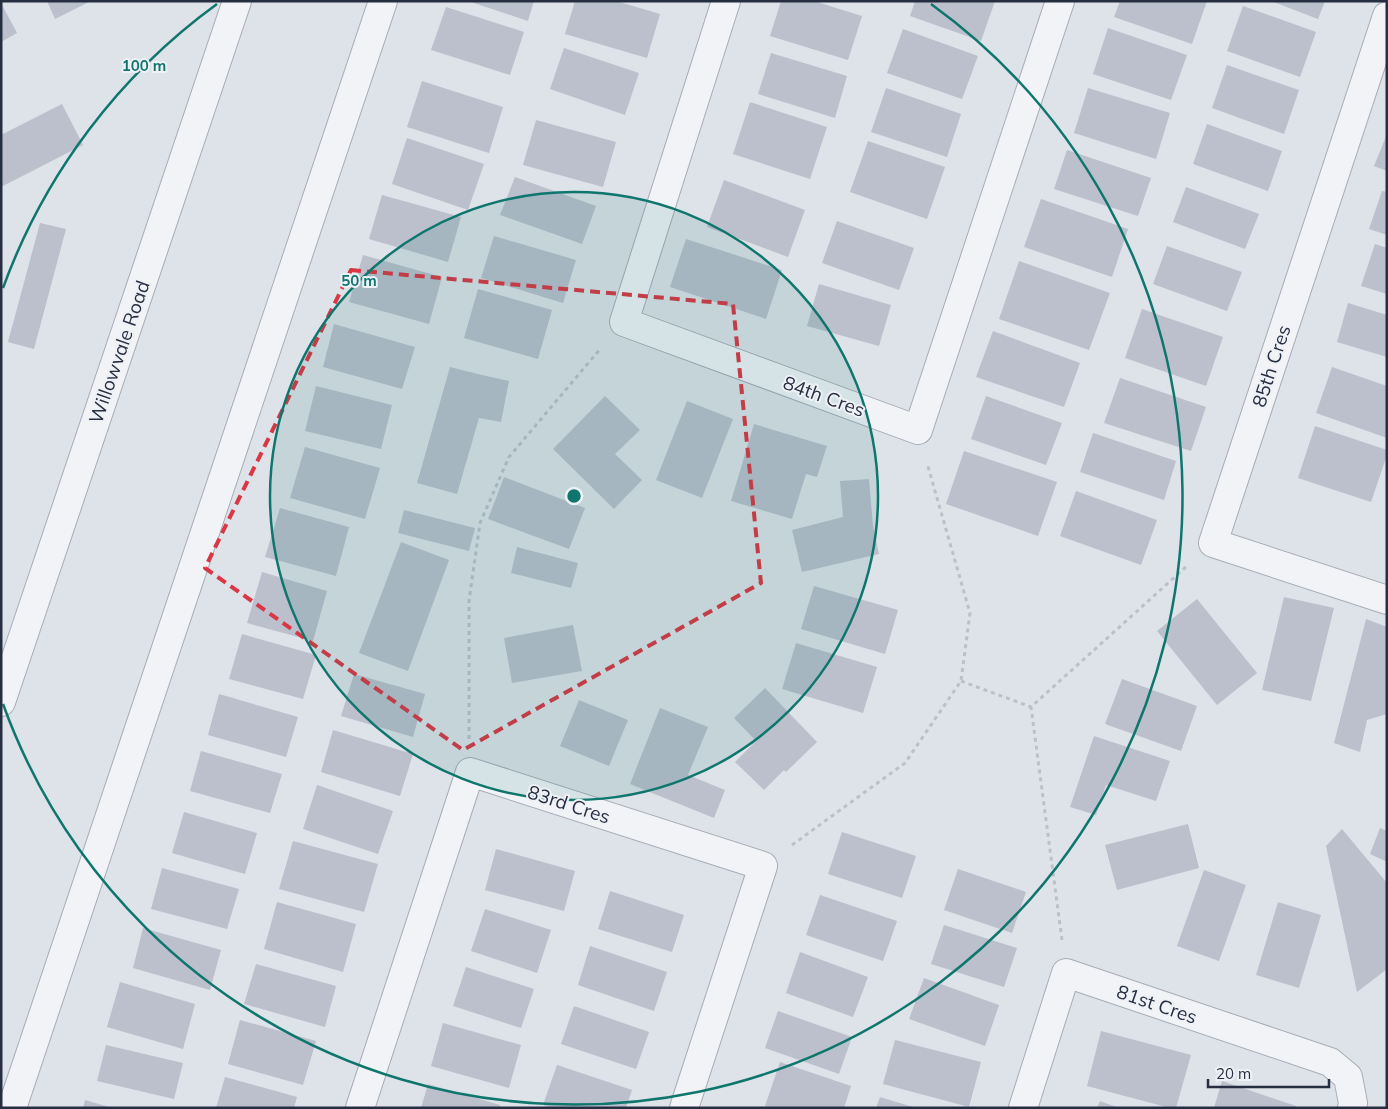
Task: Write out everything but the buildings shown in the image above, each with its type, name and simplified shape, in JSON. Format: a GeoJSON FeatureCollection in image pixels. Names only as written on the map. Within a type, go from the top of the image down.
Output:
{"type":"FeatureCollection","features":[{"type":"Feature","properties":{"kind":"street","name":"Willowvale Road"},"geometry":{"type":"LineString","coordinates":[[1,702],[237,1]]}},
{"type":"Feature","properties":{"kind":"street"},"geometry":{"type":"LineString","coordinates":[[12,1108],[383,1]]}},
{"type":"Feature","properties":{"kind":"street"},"geometry":{"type":"LineString","coordinates":[[624,322],[726,1]]}},
{"type":"Feature","properties":{"kind":"street"},"geometry":{"type":"LineString","coordinates":[[918,430],[1060,1]]}},
{"type":"Feature","properties":{"kind":"street","name":"85th Cres"},"geometry":{"type":"LineString","coordinates":[[1213,543],[1387,16]]}},
{"type":"Feature","properties":{"kind":"street","name":"84th Cres"},"geometry":{"type":"LineString","coordinates":[[624,322],[918,430]]}},
{"type":"Feature","properties":{"kind":"street"},"geometry":{"type":"LineString","coordinates":[[1213,543],[1387,600]]}},
{"type":"Feature","properties":{"kind":"street"},"geometry":{"type":"LineString","coordinates":[[360,1108],[470,772]]}},
{"type":"Feature","properties":{"kind":"street","name":"83rd Cres"},"geometry":{"type":"LineString","coordinates":[[470,772],[763,866]]}},
{"type":"Feature","properties":{"kind":"street"},"geometry":{"type":"LineString","coordinates":[[684,1108],[763,866]]}},
{"type":"Feature","properties":{"kind":"street"},"geometry":{"type":"LineString","coordinates":[[1023,1108],[1066,973]]}},
{"type":"Feature","properties":{"kind":"street","name":"81st Cres"},"geometry":{"type":"LineString","coordinates":[[1066,973],[1330,1062],[1348,1077],[1353,1103],[1352,1108]]}},
{"type":"Feature","properties":{"kind":"path"},"geometry":{"type":"LineString","coordinates":[[470,772],[469,601],[480,523],[509,457],[624,322]]}},
{"type":"Feature","properties":{"kind":"path"},"geometry":{"type":"LineString","coordinates":[[763,866],[904,762],[961,681],[970,613],[918,430]]}},
{"type":"Feature","properties":{"kind":"path"},"geometry":{"type":"LineString","coordinates":[[1031,707],[1213,543]]}},
{"type":"Feature","properties":{"kind":"path"},"geometry":{"type":"LineString","coordinates":[[961,681],[1031,707]]}},
{"type":"Feature","properties":{"kind":"path"},"geometry":{"type":"LineString","coordinates":[[1031,707],[1066,973]]}},
{"type":"Feature","properties":{"kind":"highlighted area"},"geometry":{"type":"Polygon","coordinates":[[[351,270],[733,304],[761,583],[463,750],[205,568],[351,270]]]}}]}
